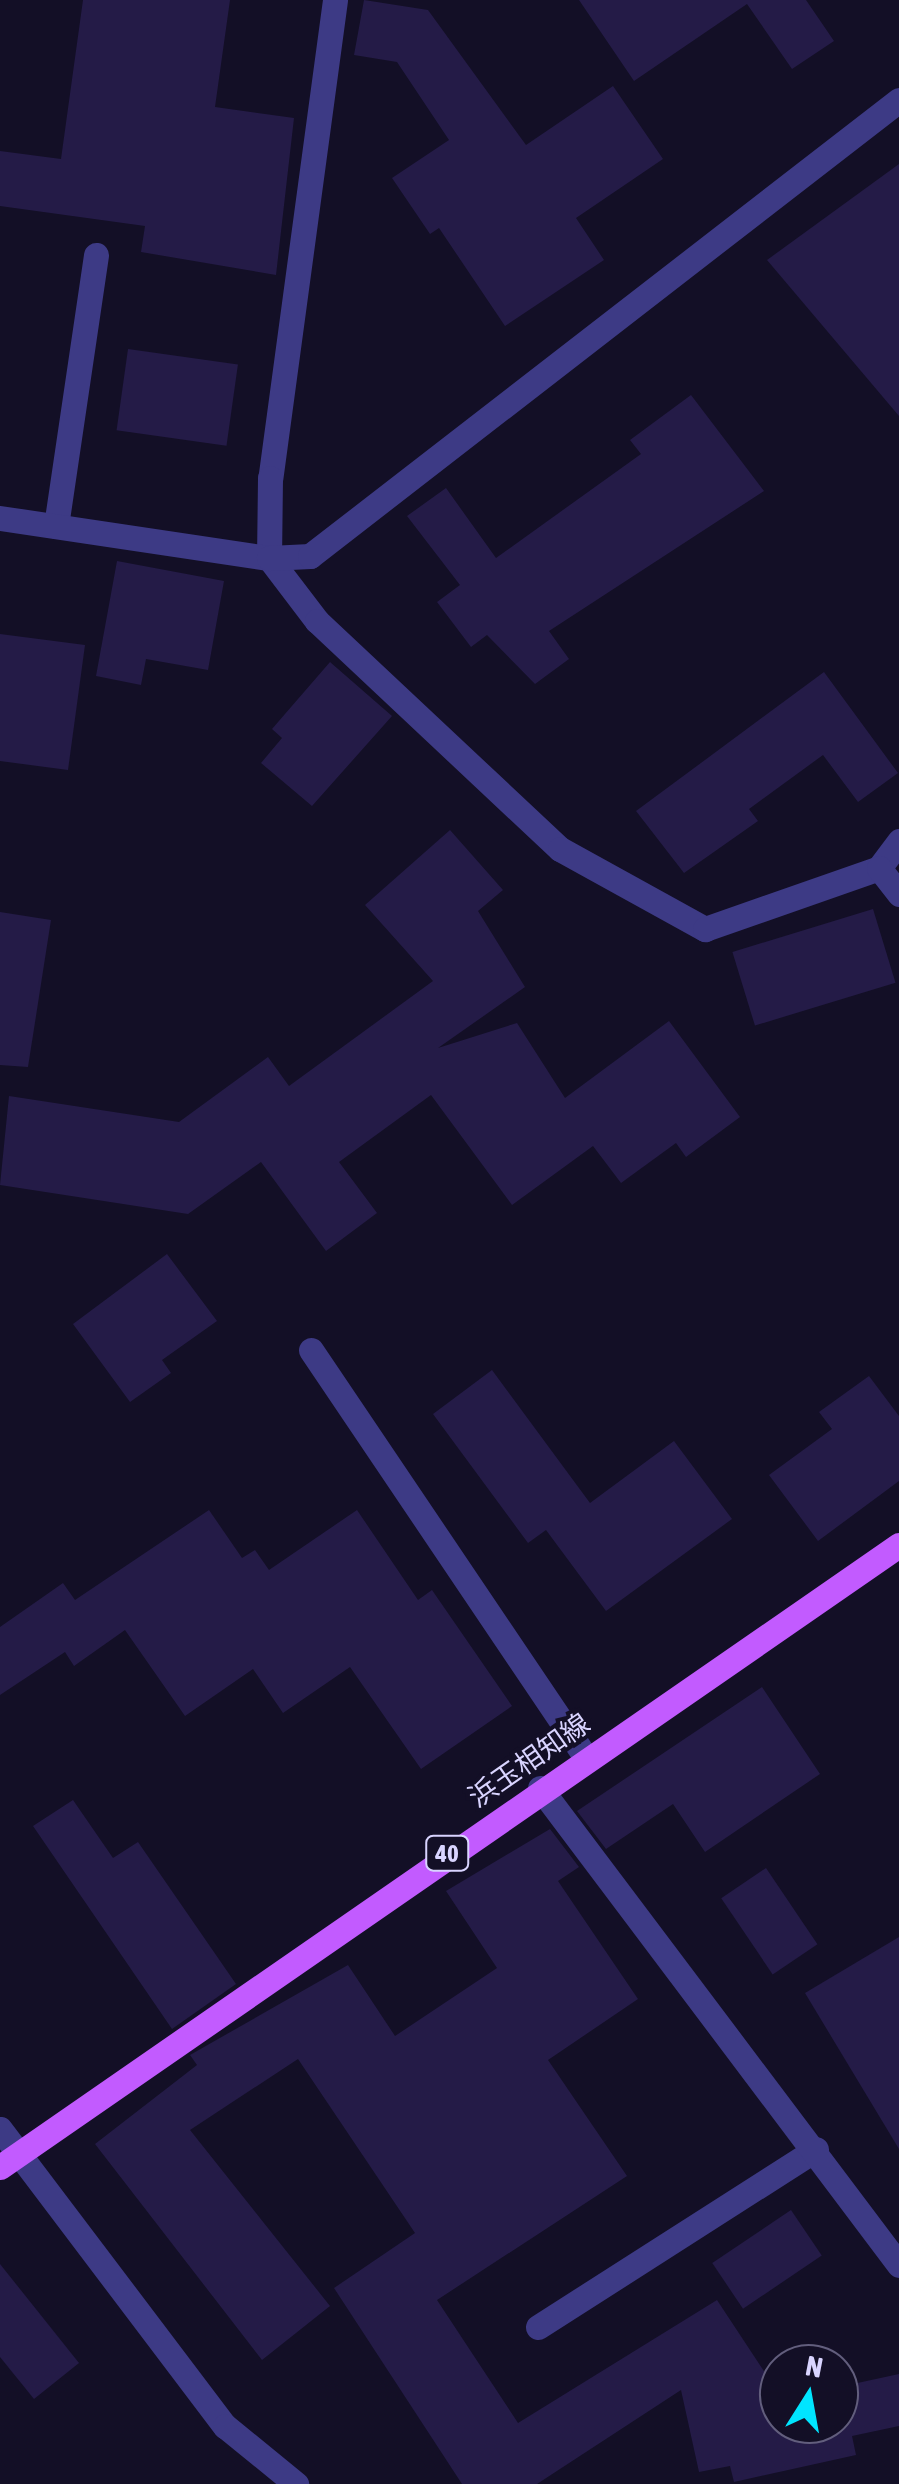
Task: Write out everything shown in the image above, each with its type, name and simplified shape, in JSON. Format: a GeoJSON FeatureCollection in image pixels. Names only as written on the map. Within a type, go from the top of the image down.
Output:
{"type":"FeatureCollection","features":[{"type":"Feature","properties":{"kind":"main road","name":"浜玉相知線"},"geometry":{"type":"LineString","coordinates":[[9,2161],[585,1756],[899,1545]]}},
{"type":"Feature","properties":{"kind":"street"},"geometry":{"type":"LineString","coordinates":[[335,0],[270,478],[269,558],[317,621],[560,850],[704,929],[879,868],[899,841]]}},
{"type":"Feature","properties":{"kind":"street"},"geometry":{"type":"LineString","coordinates":[[0,518],[269,558],[310,556],[899,100]]}},
{"type":"Feature","properties":{"kind":"street"},"geometry":{"type":"LineString","coordinates":[[56,526],[96,255]]}},
{"type":"Feature","properties":{"kind":"street"},"geometry":{"type":"LineString","coordinates":[[879,868],[899,894]]}},
{"type":"Feature","properties":{"kind":"street"},"geometry":{"type":"LineString","coordinates":[[311,1350],[585,1756]]}},
{"type":"Feature","properties":{"kind":"street"},"geometry":{"type":"LineString","coordinates":[[540,1788],[816,2148],[899,2265]]}},
{"type":"Feature","properties":{"kind":"street"},"geometry":{"type":"LineString","coordinates":[[0,2129],[9,2161],[225,2426],[296,2484]]}},
{"type":"Feature","properties":{"kind":"street"},"geometry":{"type":"LineString","coordinates":[[538,2328],[816,2148]]}},
{"type":"Feature","properties":{"kind":"building"},"geometry":{"type":"Polygon","coordinates":[[[83,0],[230,0],[215,107],[294,118],[276,275],[141,252],[145,226],[0,206],[0,151],[61,159],[83,0]]]}},
{"type":"Feature","properties":{"kind":"building"},"geometry":{"type":"Polygon","coordinates":[[[364,0],[428,10],[526,145],[613,86],[663,159],[576,218],[604,260],[505,326],[439,228],[430,234],[392,178],[449,140],[397,62],[354,55],[364,0]]]}},
{"type":"Feature","properties":{"kind":"building"},"geometry":{"type":"Polygon","coordinates":[[[579,0],[806,0],[834,41],[792,69],[747,4],[634,81],[579,0]]]}},
{"type":"Feature","properties":{"kind":"building"},"geometry":{"type":"Polygon","coordinates":[[[899,164],[899,416],[767,260],[899,164]]]}},
{"type":"Feature","properties":{"kind":"building"},"geometry":{"type":"Polygon","coordinates":[[[128,349],[238,364],[227,446],[117,430],[128,349]]]}},
{"type":"Feature","properties":{"kind":"building"},"geometry":{"type":"Polygon","coordinates":[[[691,395],[764,491],[549,631],[569,659],[535,684],[487,635],[471,647],[437,602],[460,585],[407,516],[446,488],[496,558],[641,454],[630,440],[691,395]]]}},
{"type":"Feature","properties":{"kind":"building"},"geometry":{"type":"Polygon","coordinates":[[[117,561],[224,581],[208,670],[146,659],[141,685],[96,676],[117,561]]]}},
{"type":"Feature","properties":{"kind":"building"},"geometry":{"type":"Polygon","coordinates":[[[0,634],[85,645],[68,770],[0,761],[0,634]]]}},
{"type":"Feature","properties":{"kind":"building"},"geometry":{"type":"Polygon","coordinates":[[[330,662],[392,716],[312,806],[261,763],[282,738],[272,729],[330,662]]]}},
{"type":"Feature","properties":{"kind":"building"},"geometry":{"type":"Polygon","coordinates":[[[824,672],[898,773],[858,802],[823,755],[749,809],[758,821],[684,873],[636,811],[824,672]]]}},
{"type":"Feature","properties":{"kind":"building"},"geometry":{"type":"Polygon","coordinates":[[[450,830],[503,890],[478,911],[525,987],[438,1048],[517,1023],[565,1098],[669,1021],[740,1117],[686,1157],[676,1143],[621,1183],[593,1146],[512,1205],[431,1095],[339,1162],[377,1213],[326,1251],[261,1162],[188,1214],[0,1185],[9,1096],[179,1122],[268,1057],[289,1086],[433,981],[365,905],[450,830]]]}},
{"type":"Feature","properties":{"kind":"building"},"geometry":{"type":"Polygon","coordinates":[[[873,909],[896,983],[755,1026],[732,952],[873,909]]]}},
{"type":"Feature","properties":{"kind":"building"},"geometry":{"type":"Polygon","coordinates":[[[0,912],[51,920],[28,1067],[0,1065],[0,912]]]}},
{"type":"Feature","properties":{"kind":"building"},"geometry":{"type":"Polygon","coordinates":[[[167,1254],[217,1321],[162,1360],[171,1373],[130,1402],[73,1324],[167,1254]]]}},
{"type":"Feature","properties":{"kind":"building"},"geometry":{"type":"Polygon","coordinates":[[[492,1370],[590,1503],[674,1441],[732,1519],[606,1611],[546,1530],[528,1543],[433,1414],[492,1370]]]}},
{"type":"Feature","properties":{"kind":"building"},"geometry":{"type":"Polygon","coordinates":[[[869,1376],[899,1416],[899,1481],[818,1541],[769,1475],[832,1429],[819,1412],[869,1376]]]}},
{"type":"Feature","properties":{"kind":"building"},"geometry":{"type":"Polygon","coordinates":[[[209,1510],[242,1558],[255,1550],[269,1570],[357,1510],[418,1600],[432,1590],[512,1706],[421,1769],[350,1667],[283,1713],[253,1669],[185,1716],[125,1630],[74,1666],[65,1652],[0,1695],[0,1627],[63,1583],[75,1600],[209,1510]]]}},
{"type":"Feature","properties":{"kind":"building"},"geometry":{"type":"Polygon","coordinates":[[[762,1687],[820,1774],[705,1852],[673,1804],[606,1849],[577,1811],[762,1687]]]}},
{"type":"Feature","properties":{"kind":"building"},"geometry":{"type":"Polygon","coordinates":[[[73,1800],[113,1858],[138,1842],[236,1984],[172,2029],[33,1826],[73,1800]]]}},
{"type":"Feature","properties":{"kind":"building"},"geometry":{"type":"Polygon","coordinates":[[[550,1829],[579,1867],[558,1881],[638,1999],[548,2060],[627,2176],[437,2300],[518,2423],[717,2300],[759,2364],[759,2444],[854,2444],[856,2455],[734,2482],[730,2466],[699,2472],[681,2390],[537,2484],[462,2484],[334,2288],[415,2233],[298,2059],[190,2130],[330,2306],[262,2360],[95,2144],[197,2065],[190,2055],[348,1965],[395,2036],[497,1968],[446,1891],[550,1829]]]}},
{"type":"Feature","properties":{"kind":"building"},"geometry":{"type":"Polygon","coordinates":[[[766,1868],[817,1944],[773,1974],[721,1898],[766,1868]]]}},
{"type":"Feature","properties":{"kind":"building"},"geometry":{"type":"Polygon","coordinates":[[[899,1937],[899,2149],[805,1993],[899,1937]]]}},
{"type":"Feature","properties":{"kind":"building"},"geometry":{"type":"Polygon","coordinates":[[[791,2210],[822,2256],[743,2309],[712,2263],[791,2210]]]}},
{"type":"Feature","properties":{"kind":"building"},"geometry":{"type":"Polygon","coordinates":[[[0,2264],[79,2363],[34,2399],[0,2357],[0,2264]]]}},
{"type":"Feature","properties":{"kind":"building"},"geometry":{"type":"Polygon","coordinates":[[[899,2374],[899,2426],[859,2435],[859,2383],[899,2374]]]}}]}
